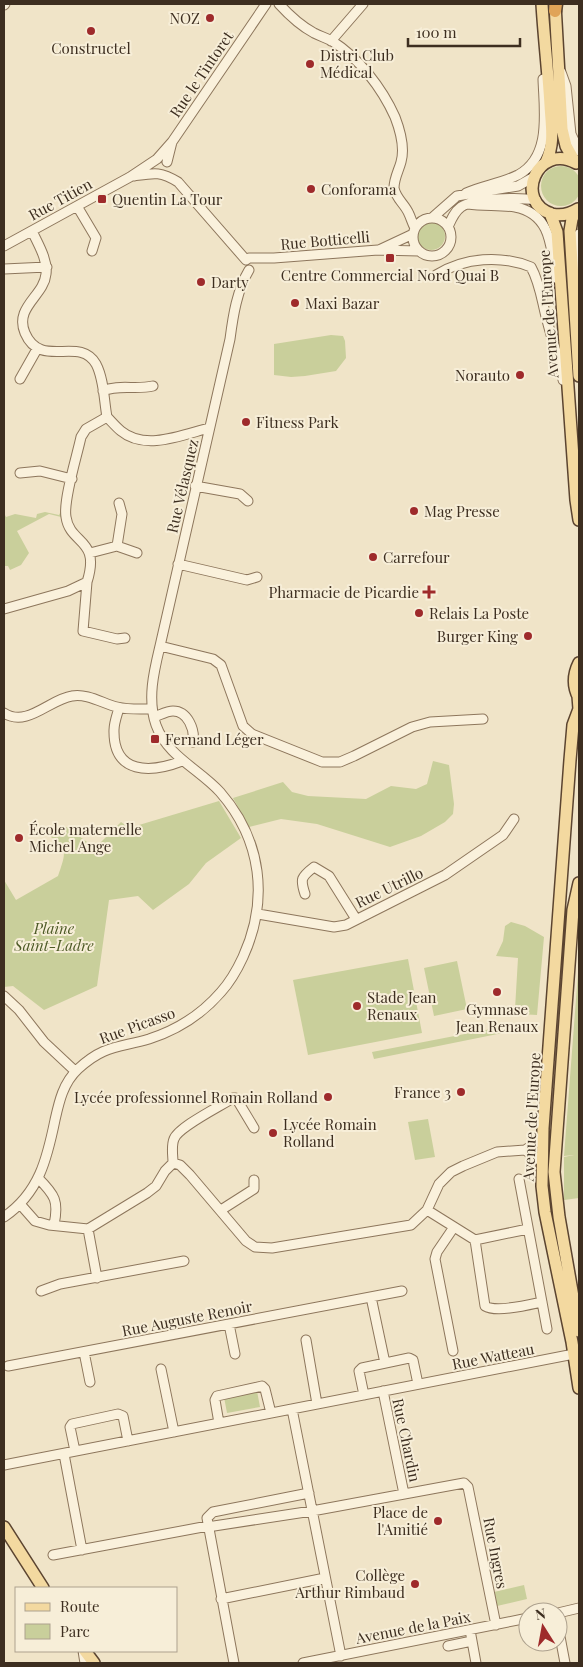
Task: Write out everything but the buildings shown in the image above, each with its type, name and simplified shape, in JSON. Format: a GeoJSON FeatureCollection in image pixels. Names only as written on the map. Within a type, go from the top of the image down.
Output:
{"type":"FeatureCollection","features":[{"type":"Feature","properties":{"kind":"main road"},"geometry":{"type":"LineString","coordinates":[[555,6],[562,129],[566,146],[578,159]]}},
{"type":"Feature","properties":{"kind":"main road"},"geometry":{"type":"LineString","coordinates":[[542,9],[552,130],[552,145],[546,162]]}},
{"type":"Feature","properties":{"kind":"main road"},"geometry":{"type":"LineString","coordinates":[[578,159],[562,158],[546,162],[540,167],[534,178],[532,191],[543,209],[550,213],[563,215],[578,209]]}},
{"type":"Feature","properties":{"kind":"main road","name":"Avenue de l'Europe"},"geometry":{"type":"LineString","coordinates":[[578,209],[572,219],[570,231],[579,376]]}},
{"type":"Feature","properties":{"kind":"main road","name":"Avenue de l'Europe"},"geometry":{"type":"LineString","coordinates":[[550,213],[557,232],[579,520]]}},
{"type":"Feature","properties":{"kind":"main road","name":"Avenue de l'Europe"},"geometry":{"type":"LineString","coordinates":[[579,663],[574,682],[579,709],[572,724],[542,1162],[542,1186],[548,1232],[576,1354],[579,1388]]}},
{"type":"Feature","properties":{"kind":"main road","name":"Avenue de l'Europe"},"geometry":{"type":"LineString","coordinates":[[579,883],[573,910],[554,1172],[559,1217],[579,1331]]}},
{"type":"Feature","properties":{"kind":"main road"},"geometry":{"type":"LineString","coordinates":[[4,1527],[42,1587]]}},
{"type":"Feature","properties":{"kind":"main road"},"geometry":{"type":"LineString","coordinates":[[85,1652],[94,1663]]}},
{"type":"Feature","properties":{"kind":"street","name":"Rue le Tintoret"},"geometry":{"type":"LineString","coordinates":[[168,164],[172,142],[266,4]]}},
{"type":"Feature","properties":{"kind":"street"},"geometry":{"type":"LineString","coordinates":[[280,4],[301,24],[331,41],[356,62],[378,87],[400,131],[402,157],[394,183],[399,201],[409,212],[414,231],[414,244],[419,251],[430,256],[435,256],[444,251],[450,243],[451,237],[448,227],[441,220],[409,212]]}},
{"type":"Feature","properties":{"kind":"street"},"geometry":{"type":"LineString","coordinates":[[331,41],[363,4]]}},
{"type":"Feature","properties":{"kind":"street"},"geometry":{"type":"LineString","coordinates":[[414,231],[454,197],[517,175],[526,169],[539,152],[544,139],[540,35],[542,9]]}},
{"type":"Feature","properties":{"kind":"street","name":"Rue Titien"},"geometry":{"type":"LineString","coordinates":[[4,246],[130,177],[156,160],[172,142]]}},
{"type":"Feature","properties":{"kind":"street"},"geometry":{"type":"LineString","coordinates":[[178,182],[153,168],[156,160],[164,159],[178,182],[250,264]]}},
{"type":"Feature","properties":{"kind":"street"},"geometry":{"type":"LineString","coordinates":[[159,173],[165,172],[168,164]]}},
{"type":"Feature","properties":{"kind":"street","name":"Rue Titien"},"geometry":{"type":"LineString","coordinates":[[130,177],[159,173]]}},
{"type":"Feature","properties":{"kind":"street"},"geometry":{"type":"LineString","coordinates":[[466,193],[518,186],[534,178]]}},
{"type":"Feature","properties":{"kind":"street"},"geometry":{"type":"LineString","coordinates":[[448,227],[457,210],[468,204],[512,198],[536,200]]}},
{"type":"Feature","properties":{"kind":"street"},"geometry":{"type":"LineString","coordinates":[[468,204],[524,209],[540,220],[546,228],[550,242],[558,292],[563,308]]}},
{"type":"Feature","properties":{"kind":"street"},"geometry":{"type":"LineString","coordinates":[[77,206],[96,238],[92,251]]}},
{"type":"Feature","properties":{"kind":"street"},"geometry":{"type":"LineString","coordinates":[[32,231],[46,267],[46,276],[43,285],[27,305],[22,322],[29,340],[37,349],[47,352],[80,352],[89,357],[96,364],[100,374],[107,417],[122,432],[142,440],[170,438],[208,428]]}},
{"type":"Feature","properties":{"kind":"street","name":"Rue Botticelli"},"geometry":{"type":"LineString","coordinates":[[378,250],[414,231]]}},
{"type":"Feature","properties":{"kind":"street"},"geometry":{"type":"LineString","coordinates":[[576,335],[579,234]]}},
{"type":"Feature","properties":{"kind":"street","name":"Rue Botticelli"},"geometry":{"type":"LineString","coordinates":[[250,264],[274,258],[378,250],[419,251]]}},
{"type":"Feature","properties":{"kind":"street","name":"Avenue de l'Europe"},"geometry":{"type":"LineString","coordinates":[[436,275],[456,264],[474,260],[503,259],[532,267],[538,281],[547,322],[561,367],[571,414]]}},
{"type":"Feature","properties":{"kind":"street","name":"Rue Vélasquez"},"geometry":{"type":"LineString","coordinates":[[153,713],[152,686],[160,646],[208,428],[230,339],[234,314],[250,264]]}},
{"type":"Feature","properties":{"kind":"street"},"geometry":{"type":"LineString","coordinates":[[4,269],[46,267]]}},
{"type":"Feature","properties":{"kind":"street"},"geometry":{"type":"LineString","coordinates":[[20,379],[37,349]]}},
{"type":"Feature","properties":{"kind":"street"},"geometry":{"type":"LineString","coordinates":[[103,391],[111,388],[153,386]]}},
{"type":"Feature","properties":{"kind":"street"},"geometry":{"type":"LineString","coordinates":[[107,417],[86,429],[81,437],[65,507],[66,521],[70,529],[86,545],[90,553],[90,574],[87,582],[83,631],[117,639],[125,638]]}},
{"type":"Feature","properties":{"kind":"street"},"geometry":{"type":"LineString","coordinates":[[20,473],[40,471],[72,479]]}},
{"type":"Feature","properties":{"kind":"street"},"geometry":{"type":"LineString","coordinates":[[196,486],[240,494],[248,501]]}},
{"type":"Feature","properties":{"kind":"street"},"geometry":{"type":"LineString","coordinates":[[117,546],[122,514],[119,502]]}},
{"type":"Feature","properties":{"kind":"street"},"geometry":{"type":"LineString","coordinates":[[90,553],[117,546],[137,553]]}},
{"type":"Feature","properties":{"kind":"street"},"geometry":{"type":"LineString","coordinates":[[178,564],[247,580],[257,577]]}},
{"type":"Feature","properties":{"kind":"street"},"geometry":{"type":"LineString","coordinates":[[4,609],[68,590],[87,582]]}},
{"type":"Feature","properties":{"kind":"street"},"geometry":{"type":"LineString","coordinates":[[160,646],[213,659],[221,665],[243,726],[252,734],[322,762],[340,762],[412,727],[430,722],[483,719]]}},
{"type":"Feature","properties":{"kind":"street"},"geometry":{"type":"LineString","coordinates":[[4,712],[16,717],[28,716],[65,697],[75,695],[119,708],[153,713],[180,712],[190,722],[194,736],[193,742]]}},
{"type":"Feature","properties":{"kind":"street"},"geometry":{"type":"LineString","coordinates":[[119,708],[113,728],[114,740],[123,759],[133,767],[148,770],[164,768],[182,761]]}},
{"type":"Feature","properties":{"kind":"street","name":"Rue Picasso"},"geometry":{"type":"LineString","coordinates":[[4,1217],[20,1204],[38,1178],[48,1153],[58,1104],[64,1087],[75,1071],[90,1058],[106,1050],[148,1039],[180,1026],[211,1003],[222,992],[238,967],[250,941],[258,914],[257,869],[250,843],[236,814],[219,792],[182,761],[165,742],[156,725],[153,713]]}},
{"type":"Feature","properties":{"kind":"street","name":"Rue Utrillo"},"geometry":{"type":"LineString","coordinates":[[258,914],[334,927],[346,925],[445,875],[503,835],[514,819]]}},
{"type":"Feature","properties":{"kind":"street"},"geometry":{"type":"LineString","coordinates":[[306,894],[301,882],[304,875],[314,867],[329,876],[356,919]]}},
{"type":"Feature","properties":{"kind":"street"},"geometry":{"type":"LineString","coordinates":[[4,996],[19,1010],[44,1042],[75,1071]]}},
{"type":"Feature","properties":{"kind":"street"},"geometry":{"type":"LineString","coordinates":[[20,1204],[35,1221],[88,1229],[156,1186],[173,1163],[172,1145],[177,1133],[233,1098],[238,1100],[254,1128]]}},
{"type":"Feature","properties":{"kind":"street"},"geometry":{"type":"LineString","coordinates":[[173,1163],[180,1165],[186,1171],[246,1240],[255,1247],[264,1248],[411,1225],[427,1210],[440,1184],[451,1172],[497,1152],[525,1150],[543,1138]]}},
{"type":"Feature","properties":{"kind":"street"},"geometry":{"type":"LineString","coordinates":[[525,1150],[542,1162]]}},
{"type":"Feature","properties":{"kind":"street"},"geometry":{"type":"LineString","coordinates":[[38,1178],[50,1190],[56,1200],[57,1210],[54,1225]]}},
{"type":"Feature","properties":{"kind":"street"},"geometry":{"type":"LineString","coordinates":[[519,1179],[547,1329]]}},
{"type":"Feature","properties":{"kind":"street"},"geometry":{"type":"LineString","coordinates":[[221,1210],[254,1189],[254,1180]]}},
{"type":"Feature","properties":{"kind":"street"},"geometry":{"type":"LineString","coordinates":[[427,1210],[475,1240],[528,1229]]}},
{"type":"Feature","properties":{"kind":"street"},"geometry":{"type":"LineString","coordinates":[[453,1351],[435,1259],[437,1252],[454,1227]]}},
{"type":"Feature","properties":{"kind":"street"},"geometry":{"type":"LineString","coordinates":[[88,1229],[97,1278]]}},
{"type":"Feature","properties":{"kind":"street"},"geometry":{"type":"LineString","coordinates":[[475,1240],[485,1306],[491,1309],[511,1308],[542,1302]]}},
{"type":"Feature","properties":{"kind":"street"},"geometry":{"type":"LineString","coordinates":[[41,1291],[60,1284],[184,1262]]}},
{"type":"Feature","properties":{"kind":"street","name":"Rue Auguste Renoir"},"geometry":{"type":"LineString","coordinates":[[8,1366],[402,1291]]}},
{"type":"Feature","properties":{"kind":"street"},"geometry":{"type":"LineString","coordinates":[[372,1297],[385,1363]]}},
{"type":"Feature","properties":{"kind":"street"},"geometry":{"type":"LineString","coordinates":[[229,1324],[235,1354]]}},
{"type":"Feature","properties":{"kind":"street"},"geometry":{"type":"LineString","coordinates":[[306,1340],[317,1404]]}},
{"type":"Feature","properties":{"kind":"street"},"geometry":{"type":"LineString","coordinates":[[84,1352],[90,1382]]}},
{"type":"Feature","properties":{"kind":"street","name":"Rue Watteau"},"geometry":{"type":"LineString","coordinates":[[4,1465],[576,1354]]}},
{"type":"Feature","properties":{"kind":"street"},"geometry":{"type":"LineString","coordinates":[[364,1395],[359,1371],[362,1368],[409,1358],[413,1360],[418,1384]]}},
{"type":"Feature","properties":{"kind":"street"},"geometry":{"type":"LineString","coordinates":[[161,1368],[174,1432]]}},
{"type":"Feature","properties":{"kind":"street"},"geometry":{"type":"LineString","coordinates":[[219,1423],[215,1400],[217,1396],[262,1386],[265,1389],[271,1413]]}},
{"type":"Feature","properties":{"kind":"street","name":"Rue Chardin"},"geometry":{"type":"LineString","coordinates":[[383,1391],[400,1494]]}},
{"type":"Feature","properties":{"kind":"street"},"geometry":{"type":"LineString","coordinates":[[292,1409],[341,1656]]}},
{"type":"Feature","properties":{"kind":"street"},"geometry":{"type":"LineString","coordinates":[[75,1452],[70,1426],[72,1424],[118,1414],[123,1416],[128,1441]]}},
{"type":"Feature","properties":{"kind":"street"},"geometry":{"type":"LineString","coordinates":[[64,1454],[82,1550]]}},
{"type":"Feature","properties":{"kind":"street","name":"Rue Ingres"},"geometry":{"type":"LineString","coordinates":[[400,1494],[464,1483],[468,1487],[496,1625]]}},
{"type":"Feature","properties":{"kind":"street"},"geometry":{"type":"LineString","coordinates":[[234,1663],[207,1518],[213,1512],[309,1493]]}},
{"type":"Feature","properties":{"kind":"street"},"geometry":{"type":"LineString","coordinates":[[53,1555],[208,1526],[312,1511],[400,1494]]}},
{"type":"Feature","properties":{"kind":"street"},"geometry":{"type":"LineString","coordinates":[[222,1599],[325,1578]]}},
{"type":"Feature","properties":{"kind":"street","name":"Avenue de la Paix"},"geometry":{"type":"LineString","coordinates":[[303,1663],[518,1620]]}},
{"type":"Feature","properties":{"kind":"street"},"geometry":{"type":"LineString","coordinates":[[470,1630],[476,1663]]}},
{"type":"Feature","properties":{"kind":"street"},"geometry":{"type":"LineString","coordinates":[[448,1646],[472,1641]]}},
{"type":"Feature","properties":{"kind":"green space"},"geometry":{"type":"Polygon","coordinates":[[[561,166],[575,172],[581,186],[575,200],[561,206],[547,200],[541,186],[547,172],[561,166]]]}},
{"type":"Feature","properties":{"kind":"green space"},"geometry":{"type":"Polygon","coordinates":[[[431,222],[441,226],[445,236],[441,246],[431,250],[421,246],[417,236],[421,226],[431,222]]]}},
{"type":"Feature","properties":{"kind":"green space"},"geometry":{"type":"Polygon","coordinates":[[[331,335],[343,336],[345,341],[346,358],[336,371],[291,377],[274,375],[274,344],[331,335]]]}},
{"type":"Feature","properties":{"kind":"green space"},"geometry":{"type":"Polygon","coordinates":[[[61,511],[61,517],[49,514],[17,531],[29,553],[21,565],[10,570],[8,566],[4,566],[4,513],[6,517],[15,514],[36,518],[37,514],[45,512],[59,515],[61,511]]]}},
{"type":"Feature","properties":{"kind":"green space"},"geometry":{"type":"Polygon","coordinates":[[[433,761],[449,765],[454,804],[453,814],[445,822],[421,836],[390,847],[317,824],[281,819],[249,827],[233,798],[283,782],[292,792],[308,796],[366,799],[391,786],[416,789],[427,784],[433,761]]]}},
{"type":"Feature","properties":{"kind":"green space","name":"Plaine Saint-Ladre"},"geometry":{"type":"Polygon","coordinates":[[[219,801],[241,838],[206,863],[189,884],[153,910],[138,896],[109,900],[97,986],[44,1010],[13,986],[4,987],[4,880],[16,900],[58,876],[64,855],[58,842],[44,832],[50,826],[67,827],[95,848],[121,822],[129,828],[219,801]]]}},
{"type":"Feature","properties":{"kind":"green space"},"geometry":{"type":"Polygon","coordinates":[[[511,922],[525,926],[544,937],[537,1015],[519,1014],[515,1009],[518,958],[496,956],[503,941],[505,926],[511,922]]]}},
{"type":"Feature","properties":{"kind":"green space","name":"Stade Jean Renaux"},"geometry":{"type":"Polygon","coordinates":[[[408,959],[422,1033],[308,1055],[293,980],[408,959]]]}},
{"type":"Feature","properties":{"kind":"green space"},"geometry":{"type":"Polygon","coordinates":[[[579,960],[579,1198],[564,1200],[564,1157],[574,1155],[564,1156],[579,960]]]}},
{"type":"Feature","properties":{"kind":"green space"},"geometry":{"type":"Polygon","coordinates":[[[457,961],[467,1009],[434,1016],[424,968],[457,961]]]}},
{"type":"Feature","properties":{"kind":"green space"},"geometry":{"type":"Polygon","coordinates":[[[516,1024],[517,1030],[374,1059],[372,1052],[516,1024]]]}},
{"type":"Feature","properties":{"kind":"green space"},"geometry":{"type":"Polygon","coordinates":[[[428,1119],[435,1157],[415,1160],[408,1122],[428,1119]]]}},
{"type":"Feature","properties":{"kind":"green space"},"geometry":{"type":"Polygon","coordinates":[[[257,1391],[260,1407],[227,1413],[224,1397],[257,1391]]]}},
{"type":"Feature","properties":{"kind":"green space"},"geometry":{"type":"Polygon","coordinates":[[[524,1585],[527,1599],[497,1606],[494,1592],[524,1585]]]}},
{"type":"Feature","properties":{"kind":"place","name":"NOZ"},"geometry":{"type":"Point","coordinates":[210,18]}},
{"type":"Feature","properties":{"kind":"place","name":"Constructel"},"geometry":{"type":"Point","coordinates":[91,31]}},
{"type":"Feature","properties":{"kind":"place","name":"Distri Club Médical"},"geometry":{"type":"Point","coordinates":[310,64]}},
{"type":"Feature","properties":{"kind":"place","name":"Conforama"},"geometry":{"type":"Point","coordinates":[311,189]}},
{"type":"Feature","properties":{"kind":"place","name":"Quentin La Tour"},"geometry":{"type":"Point","coordinates":[102,199]}},
{"type":"Feature","properties":{"kind":"place","name":"Centre Commercial Nord Quai B"},"geometry":{"type":"Point","coordinates":[390,258]}},
{"type":"Feature","properties":{"kind":"place","name":"Darty"},"geometry":{"type":"Point","coordinates":[201,282]}},
{"type":"Feature","properties":{"kind":"place","name":"Maxi Bazar"},"geometry":{"type":"Point","coordinates":[295,303]}},
{"type":"Feature","properties":{"kind":"place","name":"Norauto"},"geometry":{"type":"Point","coordinates":[520,375]}},
{"type":"Feature","properties":{"kind":"place","name":"Fitness Park"},"geometry":{"type":"Point","coordinates":[246,422]}},
{"type":"Feature","properties":{"kind":"place","name":"Mag Presse"},"geometry":{"type":"Point","coordinates":[414,511]}},
{"type":"Feature","properties":{"kind":"place","name":"Carrefour"},"geometry":{"type":"Point","coordinates":[373,557]}},
{"type":"Feature","properties":{"kind":"place","name":"Pharmacie de Picardie"},"geometry":{"type":"Point","coordinates":[429,592]}},
{"type":"Feature","properties":{"kind":"place","name":"Relais La Poste"},"geometry":{"type":"Point","coordinates":[419,613]}},
{"type":"Feature","properties":{"kind":"place","name":"Burger King"},"geometry":{"type":"Point","coordinates":[528,636]}},
{"type":"Feature","properties":{"kind":"place","name":"Fernand Léger"},"geometry":{"type":"Point","coordinates":[155,739]}},
{"type":"Feature","properties":{"kind":"place","name":"École maternelle Michel Ange"},"geometry":{"type":"Point","coordinates":[19,838]}},
{"type":"Feature","properties":{"kind":"place","name":"Gymnase Jean Renaux"},"geometry":{"type":"Point","coordinates":[497,992]}},
{"type":"Feature","properties":{"kind":"place","name":"Stade Jean Renaux"},"geometry":{"type":"Point","coordinates":[357,1006]}},
{"type":"Feature","properties":{"kind":"place","name":"France 3"},"geometry":{"type":"Point","coordinates":[461,1092]}},
{"type":"Feature","properties":{"kind":"place","name":"Lycée professionnel Romain Rolland"},"geometry":{"type":"Point","coordinates":[328,1097]}},
{"type":"Feature","properties":{"kind":"place","name":"Lycée Romain Rolland"},"geometry":{"type":"Point","coordinates":[273,1133]}},
{"type":"Feature","properties":{"kind":"place","name":"Place de l'Amitié"},"geometry":{"type":"Point","coordinates":[438,1521]}},
{"type":"Feature","properties":{"kind":"place","name":"Collège Arthur Rimbaud"},"geometry":{"type":"Point","coordinates":[415,1584]}}]}
